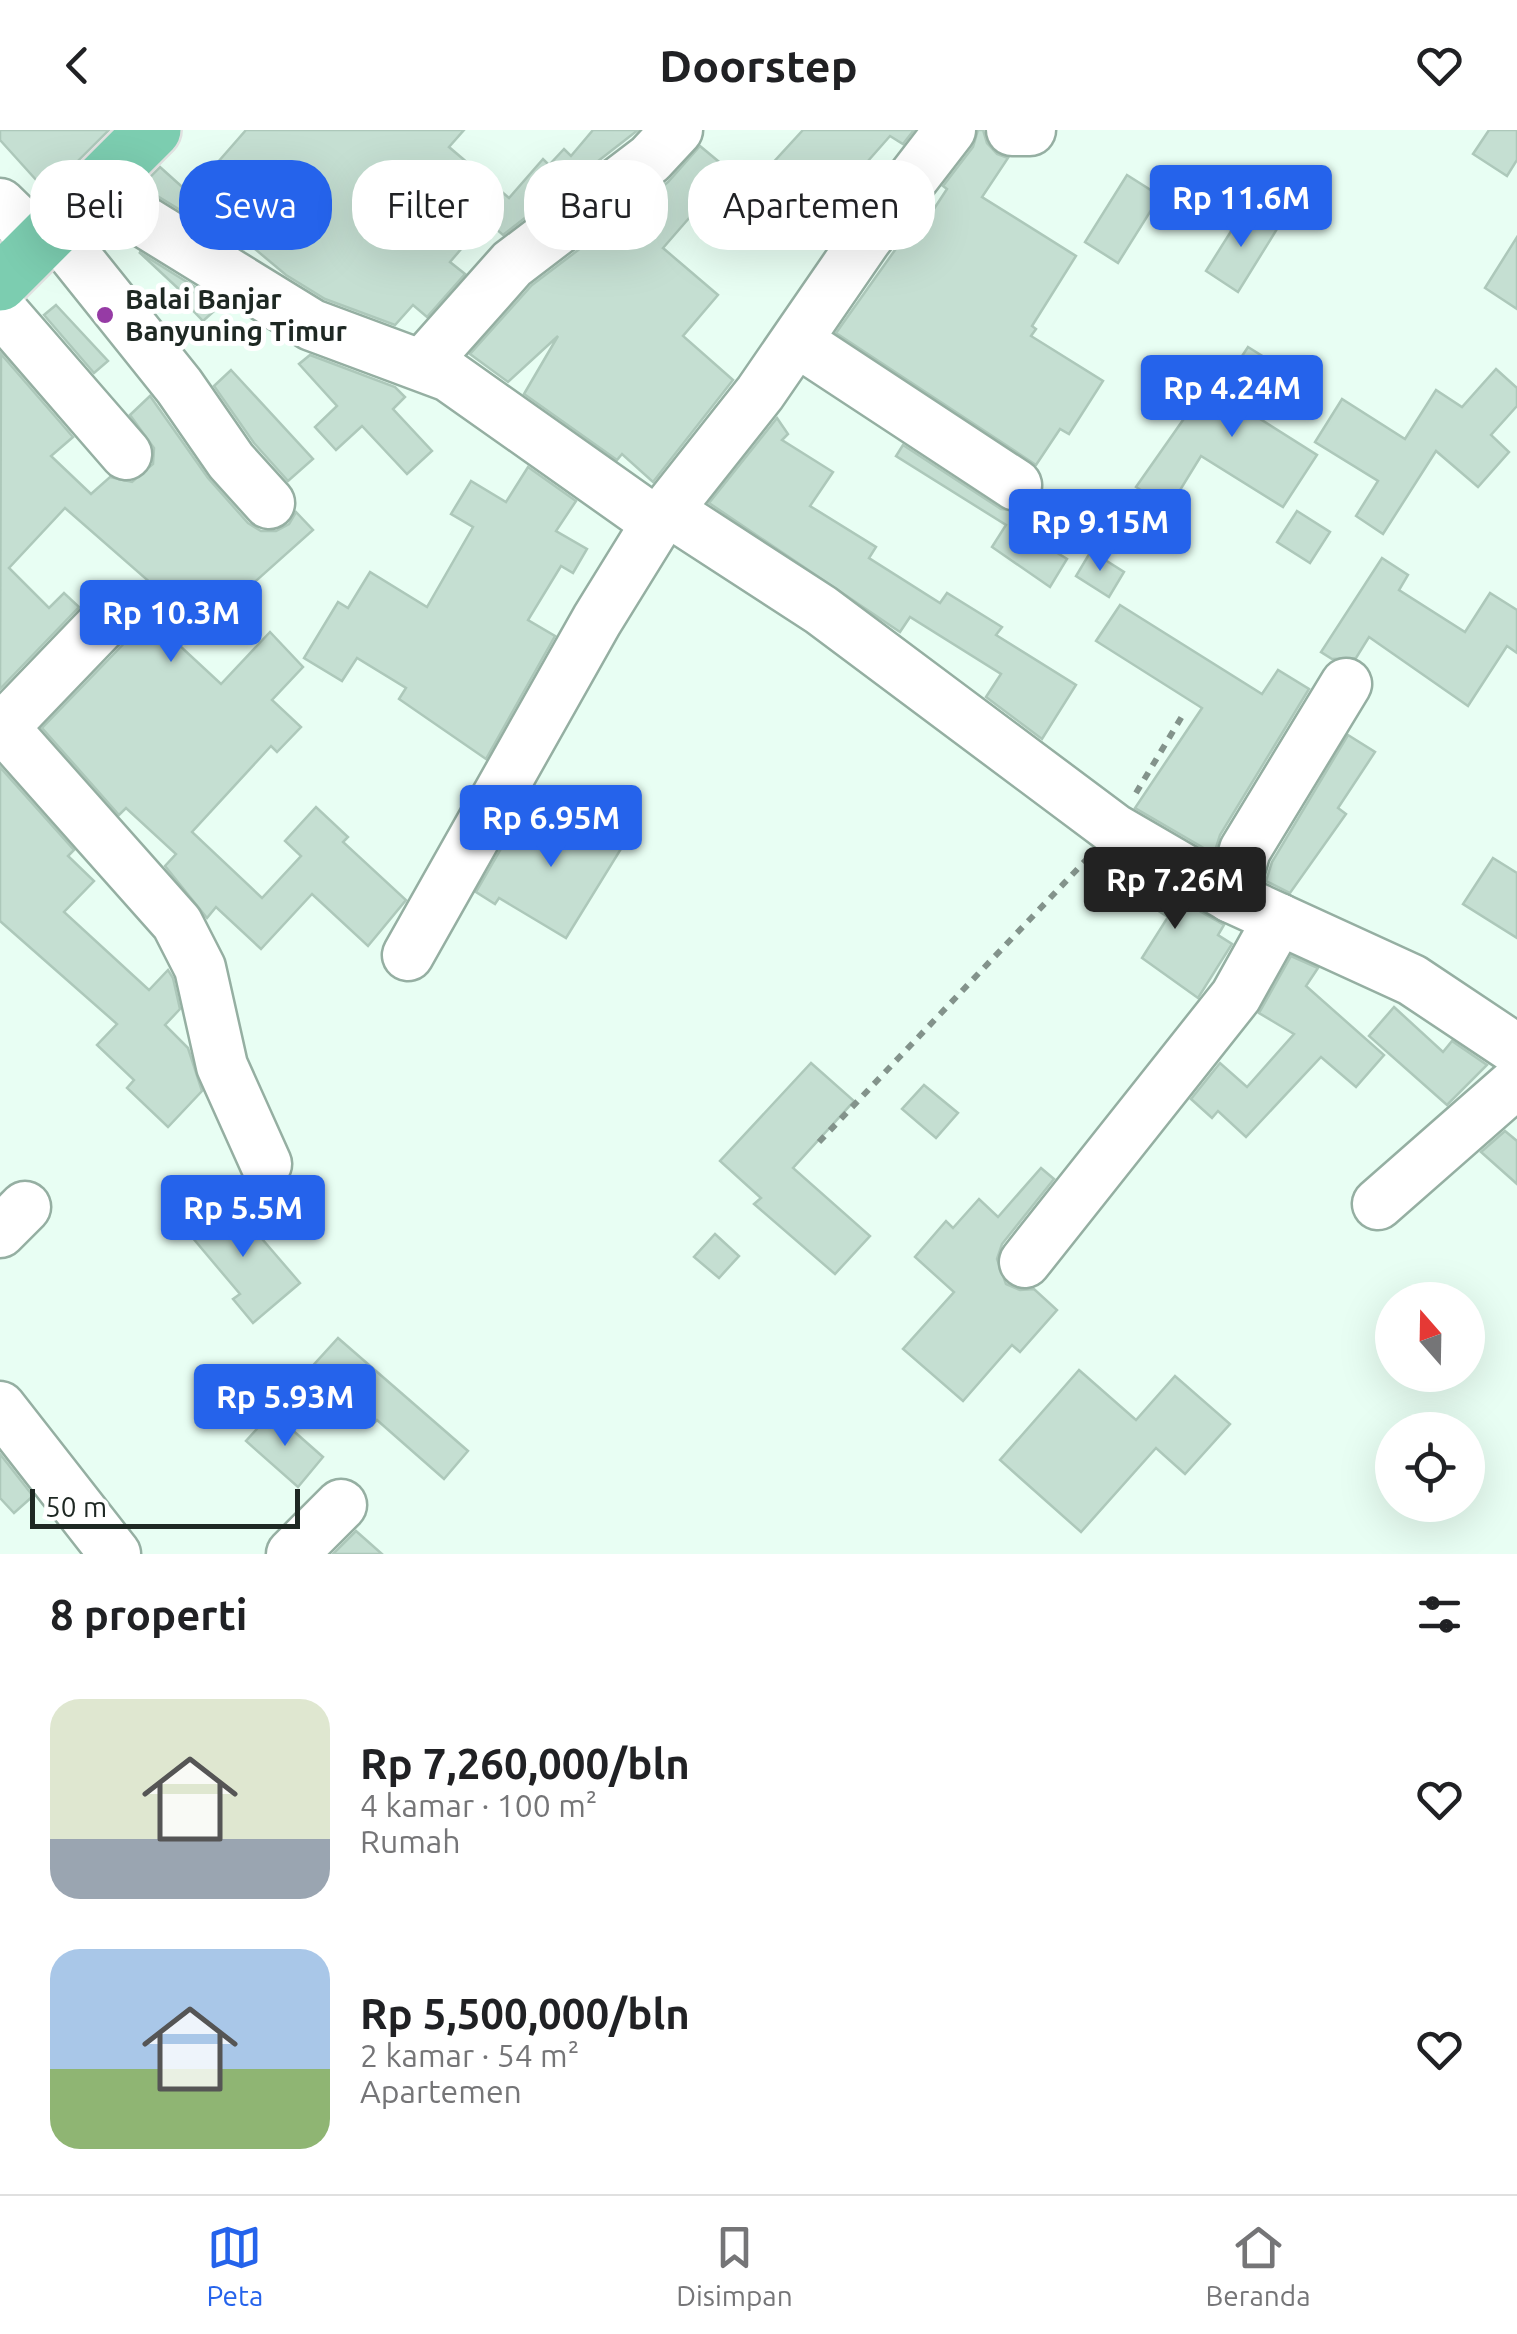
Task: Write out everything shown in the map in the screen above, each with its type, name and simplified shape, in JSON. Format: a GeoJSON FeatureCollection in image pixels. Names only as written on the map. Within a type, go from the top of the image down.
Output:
{"type":"FeatureCollection","features":[{"type":"Feature","properties":{"kind":"main road"},"geometry":{"type":"LineString","coordinates":[[124,160],[153,130]]}},
{"type":"Feature","properties":{"kind":"main road"},"geometry":{"type":"LineString","coordinates":[[0,283],[32,250]]}},
{"type":"Feature","properties":{"kind":"street"},"geometry":{"type":"LineString","coordinates":[[424,363],[512,264],[650,159],[677,130]]}},
{"type":"Feature","properties":{"kind":"street"},"geometry":{"type":"LineString","coordinates":[[408,955],[662,517],[797,341],[866,239],[950,130]]}},
{"type":"Feature","properties":{"kind":"street"},"geometry":{"type":"LineString","coordinates":[[1012,130],[1030,130]]}},
{"type":"Feature","properties":{"kind":"street"},"geometry":{"type":"LineString","coordinates":[[0,204],[30,225]]}},
{"type":"Feature","properties":{"kind":"street"},"geometry":{"type":"LineString","coordinates":[[159,230],[312,325],[424,363],[449,376],[662,517],[821,610],[1114,830],[1342,952],[1412,980],[1517,1050]]}},
{"type":"Feature","properties":{"kind":"street"},"geometry":{"type":"LineString","coordinates":[[58,250],[178,386],[231,462],[269,503]]}},
{"type":"Feature","properties":{"kind":"street"},"geometry":{"type":"LineString","coordinates":[[0,309],[126,454]]}},
{"type":"Feature","properties":{"kind":"street"},"geometry":{"type":"LineString","coordinates":[[797,341],[1016,485]]}},
{"type":"Feature","properties":{"kind":"street"},"geometry":{"type":"LineString","coordinates":[[117,609],[16,714],[0,725],[177,923],[200,968],[222,1066],[266,1164]]}},
{"type":"Feature","properties":{"kind":"street"},"geometry":{"type":"LineString","coordinates":[[1231,896],[1246,850],[1346,684]]}},
{"type":"Feature","properties":{"kind":"street"},"geometry":{"type":"LineString","coordinates":[[1026,1262],[1236,996],[1279,918]]}},
{"type":"Feature","properties":{"kind":"street"},"geometry":{"type":"LineString","coordinates":[[1378,1204],[1517,1082]]}},
{"type":"Feature","properties":{"kind":"street"},"geometry":{"type":"LineString","coordinates":[[0,1407],[115,1554]]}},
{"type":"Feature","properties":{"kind":"street"},"geometry":{"type":"LineString","coordinates":[[292,1554],[341,1505]]}},
{"type":"Feature","properties":{"kind":"path"},"geometry":{"type":"LineString","coordinates":[[819,1142],[1114,830],[1184,713]]}},
{"type":"Feature","properties":{"kind":"building"},"geometry":{"type":"Polygon","coordinates":[[[0,130],[109,130],[79,160],[30,160],[30,173],[0,140],[0,130]]]}},
{"type":"Feature","properties":{"kind":"building"},"geometry":{"type":"Polygon","coordinates":[[[246,130],[464,130],[449,147],[464,160],[352,160],[352,250],[460,250],[450,262],[465,274],[427,317],[413,305],[395,325],[325,299],[286,275],[256,250],[332,250],[332,160],[220,160],[246,130]]]}},
{"type":"Feature","properties":{"kind":"building"},"geometry":{"type":"Polygon","coordinates":[[[593,130],[638,130],[599,160],[554,160],[564,149],[571,156],[593,130]]]}},
{"type":"Feature","properties":{"kind":"building"},"geometry":{"type":"Polygon","coordinates":[[[803,130],[914,130],[903,144],[890,136],[869,160],[775,160],[803,130]]]}},
{"type":"Feature","properties":{"kind":"building"},"geometry":{"type":"Polygon","coordinates":[[[978,130],[983,130],[987,143],[997,154],[1008,158],[982,197],[1076,256],[1032,326],[1036,329],[1031,336],[1103,381],[1069,434],[1060,429],[1036,465],[836,333],[895,250],[935,250],[935,207],[947,189],[943,186],[973,147],[978,130]]]}},
{"type":"Feature","properties":{"kind":"building"},"geometry":{"type":"Polygon","coordinates":[[[1489,130],[1517,130],[1517,160],[1507,176],[1473,154],[1489,130]]]}},
{"type":"Feature","properties":{"kind":"building"},"geometry":{"type":"Polygon","coordinates":[[[700,146],[717,160],[688,160],[688,219],[668,242],[668,182],[700,146]]]}},
{"type":"Feature","properties":{"kind":"building"},"geometry":{"type":"Polygon","coordinates":[[[160,167],[179,184],[179,209],[159,197],[160,167]]]}},
{"type":"Feature","properties":{"kind":"building"},"geometry":{"type":"Polygon","coordinates":[[[1127,175],[1160,196],[1118,263],[1085,242],[1127,175]]]}},
{"type":"Feature","properties":{"kind":"building"},"geometry":{"type":"Polygon","coordinates":[[[524,181],[524,219],[504,234],[504,194],[509,198],[524,181]]]}},
{"type":"Feature","properties":{"kind":"building"},"geometry":{"type":"Polygon","coordinates":[[[1245,209],[1277,229],[1238,292],[1206,271],[1245,209]]]}},
{"type":"Feature","properties":{"kind":"building"},"geometry":{"type":"Polygon","coordinates":[[[1517,237],[1517,309],[1485,288],[1517,237]]]}},
{"type":"Feature","properties":{"kind":"building"},"geometry":{"type":"Polygon","coordinates":[[[578,250],[665,250],[718,295],[683,336],[733,380],[653,482],[622,454],[617,460],[524,394],[558,336],[508,382],[470,354],[532,285],[578,250]]]}},
{"type":"Feature","properties":{"kind":"building"},"geometry":{"type":"Polygon","coordinates":[[[139,252],[222,304],[203,321],[179,296],[183,293],[139,252]]]}},
{"type":"Feature","properties":{"kind":"building"},"geometry":{"type":"Polygon","coordinates":[[[56,305],[108,361],[94,373],[44,315],[56,305]]]}},
{"type":"Feature","properties":{"kind":"building"},"geometry":{"type":"Polygon","coordinates":[[[1248,347],[1283,369],[1254,415],[1317,455],[1283,507],[1201,456],[1169,508],[1136,487],[1202,393],[1213,400],[1248,347]]]}},
{"type":"Feature","properties":{"kind":"building"},"geometry":{"type":"Polygon","coordinates":[[[1,354],[73,437],[51,456],[91,494],[110,477],[132,482],[153,464],[154,448],[130,415],[150,396],[208,478],[248,523],[261,531],[276,531],[289,524],[296,512],[313,530],[248,588],[228,614],[222,607],[180,646],[221,684],[270,632],[303,667],[272,700],[301,727],[277,752],[271,746],[192,832],[262,898],[301,856],[285,841],[316,807],[348,837],[343,842],[406,900],[368,946],[312,894],[261,949],[216,907],[207,918],[165,866],[176,854],[126,808],[119,815],[42,728],[168,598],[65,508],[9,568],[49,608],[64,593],[79,607],[0,689],[1,354]]]}},
{"type":"Feature","properties":{"kind":"building"},"geometry":{"type":"Polygon","coordinates":[[[310,355],[395,387],[405,397],[393,409],[432,451],[407,474],[362,426],[336,450],[315,427],[337,406],[299,364],[310,355]]]}},
{"type":"Feature","properties":{"kind":"building"},"geometry":{"type":"Polygon","coordinates":[[[1496,369],[1517,388],[1517,406],[1491,435],[1509,452],[1478,487],[1436,451],[1383,534],[1356,516],[1378,481],[1315,442],[1342,399],[1405,439],[1436,390],[1462,407],[1496,369]]]}},
{"type":"Feature","properties":{"kind":"building"},"geometry":{"type":"Polygon","coordinates":[[[231,370],[313,459],[288,481],[254,443],[214,386],[231,370]]]}},
{"type":"Feature","properties":{"kind":"building"},"geometry":{"type":"Polygon","coordinates":[[[777,418],[788,434],[782,440],[833,472],[810,506],[876,547],[869,558],[940,603],[947,593],[1002,627],[996,635],[1076,685],[1042,739],[986,697],[1001,674],[910,617],[900,632],[709,503],[777,418]]]}},
{"type":"Feature","properties":{"kind":"building"},"geometry":{"type":"Polygon","coordinates":[[[903,445],[1001,509],[1028,511],[1041,497],[1051,503],[1030,536],[1067,559],[1050,587],[992,547],[1006,525],[896,456],[903,445]]]}},
{"type":"Feature","properties":{"kind":"building"},"geometry":{"type":"Polygon","coordinates":[[[528,467],[576,501],[556,531],[587,549],[573,573],[561,566],[528,620],[555,636],[486,759],[399,699],[406,688],[357,658],[342,681],[304,658],[338,602],[348,608],[370,572],[427,607],[473,527],[451,514],[471,481],[506,502],[528,467]]]}},
{"type":"Feature","properties":{"kind":"building"},"geometry":{"type":"Polygon","coordinates":[[[1297,511],[1330,532],[1310,563],[1277,542],[1297,511]]]}},
{"type":"Feature","properties":{"kind":"building"},"geometry":{"type":"Polygon","coordinates":[[[1091,551],[1124,572],[1109,597],[1076,576],[1091,551]]]}},
{"type":"Feature","properties":{"kind":"building"},"geometry":{"type":"Polygon","coordinates":[[[1382,558],[1408,575],[1399,590],[1465,632],[1490,593],[1517,610],[1517,653],[1507,646],[1468,706],[1369,637],[1356,658],[1332,659],[1321,652],[1382,558]]]}},
{"type":"Feature","properties":{"kind":"building"},"geometry":{"type":"Polygon","coordinates":[[[1120,605],[1262,694],[1278,670],[1309,689],[1220,835],[1214,854],[1135,808],[1202,708],[1096,641],[1120,605]]]}},
{"type":"Feature","properties":{"kind":"building"},"geometry":{"type":"Polygon","coordinates":[[[1348,735],[1375,752],[1338,808],[1346,814],[1290,893],[1266,881],[1272,862],[1348,735]]]}},
{"type":"Feature","properties":{"kind":"building"},"geometry":{"type":"Polygon","coordinates":[[[0,767],[74,850],[68,856],[94,881],[64,912],[149,990],[168,970],[173,978],[180,1009],[165,1025],[188,1048],[202,1091],[168,1127],[127,1088],[134,1080],[97,1045],[117,1024],[0,921],[0,767]]]}},
{"type":"Feature","properties":{"kind":"building"},"geometry":{"type":"Polygon","coordinates":[[[569,811],[624,844],[566,938],[499,898],[495,904],[476,892],[521,814],[554,834],[569,811]]]}},
{"type":"Feature","properties":{"kind":"building"},"geometry":{"type":"Polygon","coordinates":[[[1103,856],[1224,925],[1218,935],[1232,944],[1198,998],[1142,958],[1168,917],[1094,870],[1103,856]]]}},
{"type":"Feature","properties":{"kind":"building"},"geometry":{"type":"Polygon","coordinates":[[[1493,858],[1517,873],[1517,938],[1463,904],[1493,858]]]}},
{"type":"Feature","properties":{"kind":"building"},"geometry":{"type":"Polygon","coordinates":[[[1291,956],[1318,968],[1306,986],[1384,1055],[1356,1087],[1321,1057],[1246,1137],[1218,1111],[1212,1118],[1191,1099],[1220,1063],[1247,1087],[1294,1034],[1259,1013],[1291,956]]]}},
{"type":"Feature","properties":{"kind":"building"},"geometry":{"type":"Polygon","coordinates":[[[1394,1007],[1443,1052],[1452,1041],[1487,1065],[1447,1105],[1369,1036],[1394,1007]]]}},
{"type":"Feature","properties":{"kind":"building"},"geometry":{"type":"Polygon","coordinates":[[[811,1063],[854,1101],[793,1168],[870,1236],[835,1274],[754,1204],[761,1198],[720,1161],[811,1063]]]}},
{"type":"Feature","properties":{"kind":"building"},"geometry":{"type":"Polygon","coordinates":[[[924,1085],[958,1113],[936,1138],[902,1109],[924,1085]]]}},
{"type":"Feature","properties":{"kind":"building"},"geometry":{"type":"Polygon","coordinates":[[[1505,1131],[1517,1141],[1517,1184],[1481,1152],[1505,1131]]]}},
{"type":"Feature","properties":{"kind":"building"},"geometry":{"type":"Polygon","coordinates":[[[1041,1168],[1054,1179],[1002,1244],[997,1259],[1006,1284],[1020,1290],[1034,1289],[1057,1310],[1020,1352],[1012,1345],[963,1401],[903,1349],[954,1292],[915,1257],[946,1221],[953,1228],[979,1199],[998,1217],[1041,1168]]]}},
{"type":"Feature","properties":{"kind":"building"},"geometry":{"type":"Polygon","coordinates":[[[220,1201],[226,1208],[232,1204],[300,1283],[253,1323],[233,1299],[240,1294],[186,1230],[220,1201]]]}},
{"type":"Feature","properties":{"kind":"building"},"geometry":{"type":"Polygon","coordinates":[[[715,1234],[739,1256],[719,1278],[694,1257],[715,1234]]]}},
{"type":"Feature","properties":{"kind":"building"},"geometry":{"type":"Polygon","coordinates":[[[338,1338],[468,1451],[444,1479],[377,1420],[372,1425],[309,1370],[338,1338]]]}},
{"type":"Feature","properties":{"kind":"building"},"geometry":{"type":"Polygon","coordinates":[[[1079,1370],[1136,1420],[1175,1376],[1230,1424],[1185,1474],[1156,1448],[1081,1532],[1000,1460],[1079,1370]]]}},
{"type":"Feature","properties":{"kind":"building"},"geometry":{"type":"Polygon","coordinates":[[[272,1412],[323,1457],[298,1487],[246,1441],[272,1412]]]}},
{"type":"Feature","properties":{"kind":"building"},"geometry":{"type":"Polygon","coordinates":[[[0,1454],[33,1496],[14,1513],[0,1498],[0,1454]]]}},
{"type":"Feature","properties":{"kind":"building"},"geometry":{"type":"Polygon","coordinates":[[[356,1531],[382,1554],[333,1554],[356,1531]]]}},
{"type":"Feature","properties":{"kind":"place","name":"Balai Banjar Banyuning Timur"},"geometry":{"type":"Point","coordinates":[105,315]}}]}
